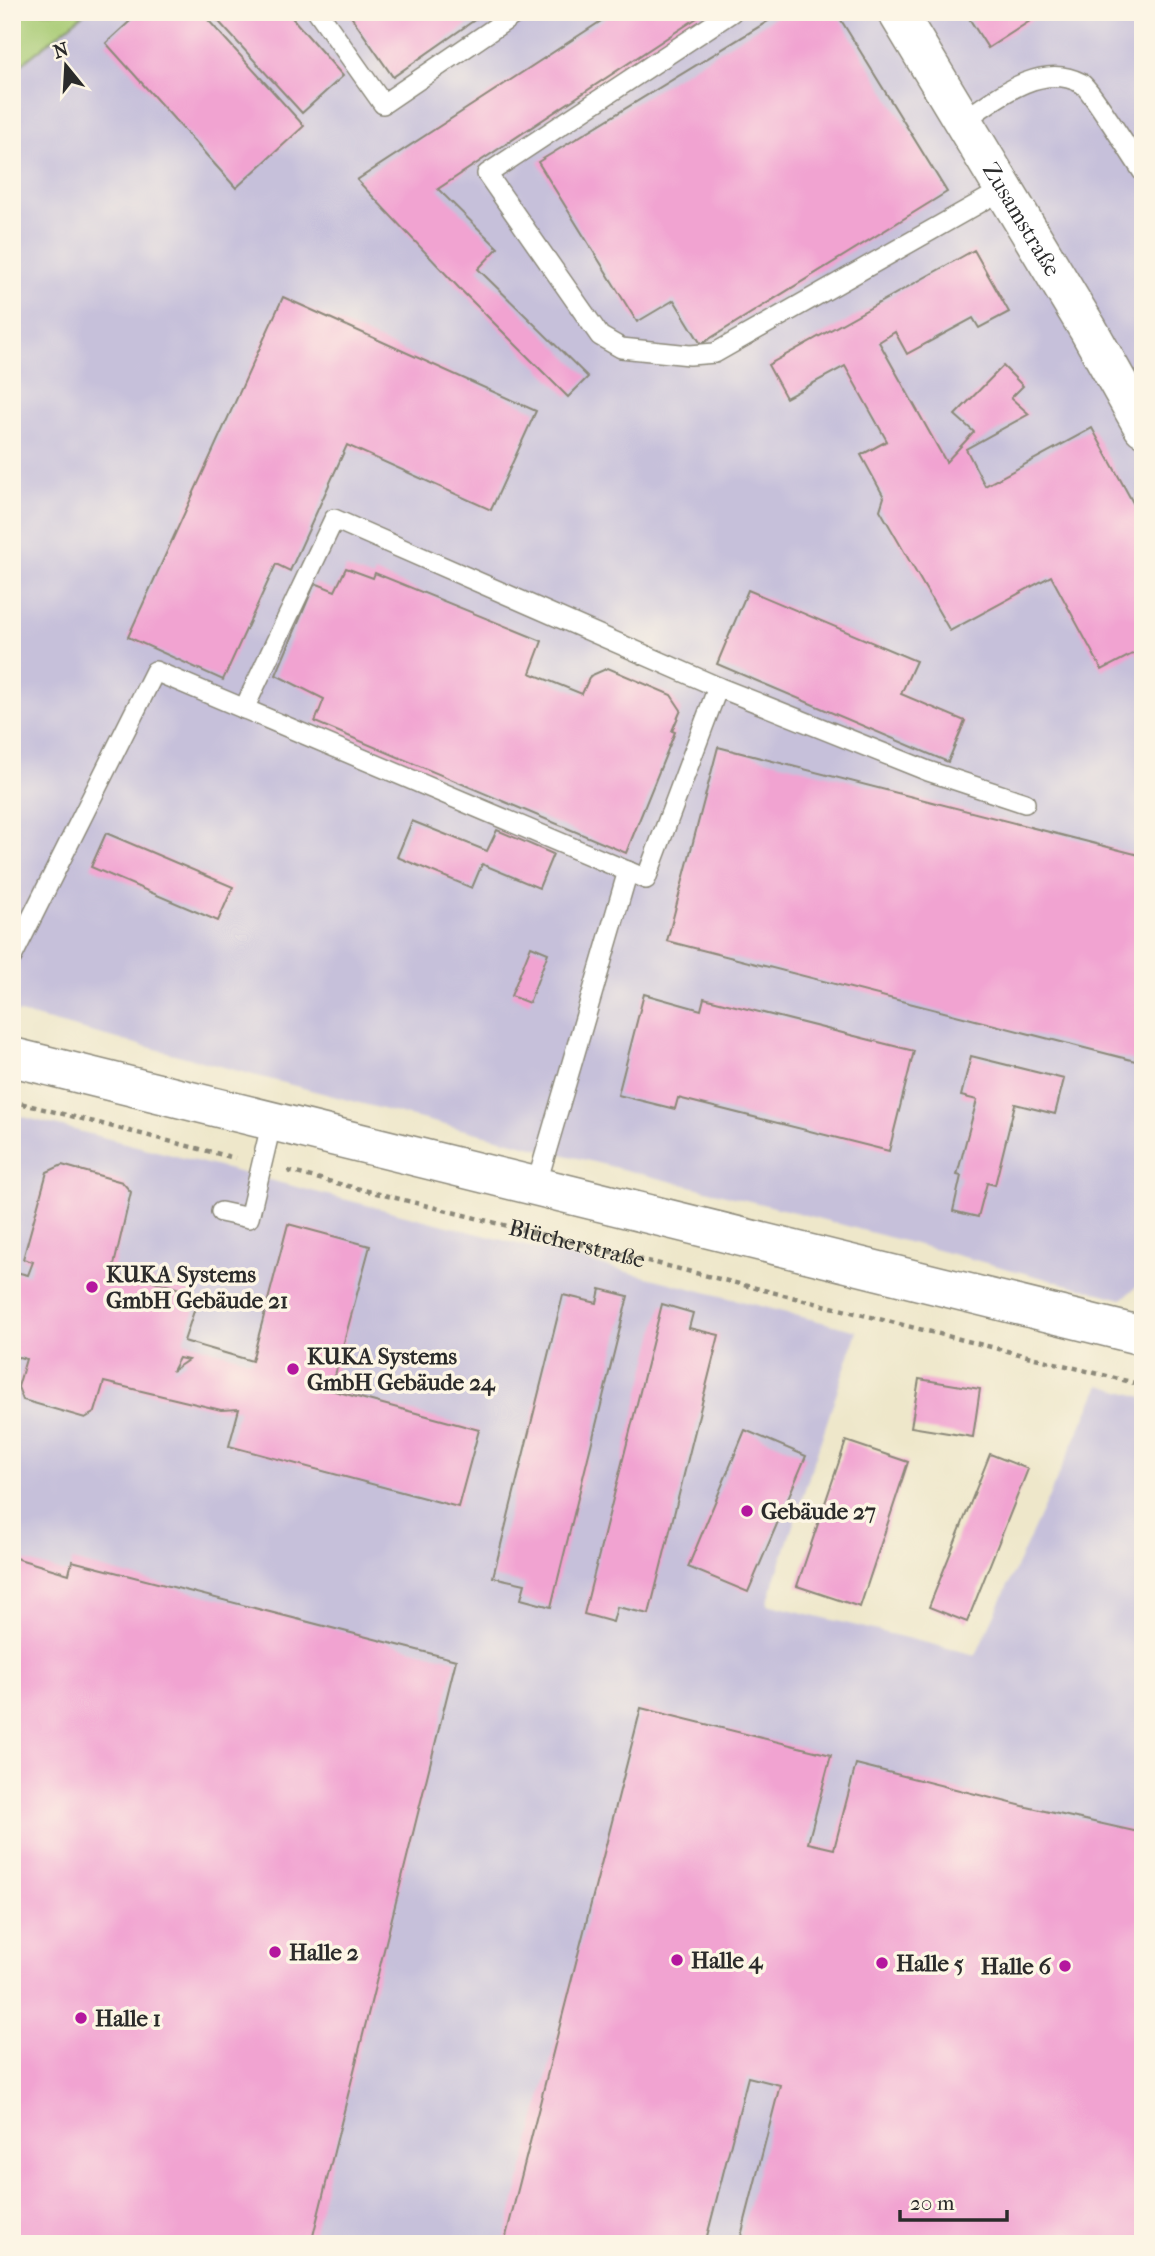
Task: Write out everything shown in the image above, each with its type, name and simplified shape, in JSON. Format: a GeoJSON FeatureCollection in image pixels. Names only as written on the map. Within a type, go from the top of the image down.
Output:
{"type":"FeatureCollection","features":[{"type":"Feature","properties":{"kind":"main road","name":"Zusamstraße"},"geometry":{"type":"LineString","coordinates":[[897,12],[1088,329],[1143,426]]}},
{"type":"Feature","properties":{"kind":"main road","name":"Blücherstraße"},"geometry":{"type":"LineString","coordinates":[[12,1057],[1143,1336]]}},
{"type":"Feature","properties":{"kind":"lane"},"geometry":{"type":"LineString","coordinates":[[318,12],[383,104],[518,12]]}},
{"type":"Feature","properties":{"kind":"lane"},"geometry":{"type":"LineString","coordinates":[[732,12],[487,174],[600,336],[621,348],[690,355],[715,353],[1004,189]]}},
{"type":"Feature","properties":{"kind":"lane"},"geometry":{"type":"LineString","coordinates":[[962,121],[1034,79],[1060,77],[1083,84],[1143,172]]}},
{"type":"Feature","properties":{"kind":"lane"},"geometry":{"type":"LineString","coordinates":[[244,709],[334,519],[719,687],[928,771],[1025,803]]}},
{"type":"Feature","properties":{"kind":"lane"},"geometry":{"type":"LineString","coordinates":[[12,957],[155,671],[646,878],[719,687]]}},
{"type":"Feature","properties":{"kind":"lane"},"geometry":{"type":"LineString","coordinates":[[536,1186],[628,871]]}},
{"type":"Feature","properties":{"kind":"lane"},"geometry":{"type":"LineString","coordinates":[[221,1212],[249,1219],[272,1121]]}},
{"type":"Feature","properties":{"kind":"path","name":"Blücherstraße"},"geometry":{"type":"LineString","coordinates":[[12,1101],[1143,1385]]}},
{"type":"Feature","properties":{"kind":"shaded area"},"geometry":{"type":"Polygon","coordinates":[[[12,12],[1143,12],[1143,1281],[1122,1299],[12,1011],[12,12]]]}},
{"type":"Feature","properties":{"kind":"shaded area"},"geometry":{"type":"Polygon","coordinates":[[[12,1114],[857,1331],[767,1604],[976,1655],[1100,1385],[1143,1397],[1143,2244],[12,2244],[12,1114]]]}},
{"type":"Feature","properties":{"kind":"green space"},"geometry":{"type":"Polygon","coordinates":[[[12,12],[86,12],[12,72],[12,12]]]}},
{"type":"Feature","properties":{"kind":"building"},"geometry":{"type":"Polygon","coordinates":[[[140,12],[201,12],[304,126],[236,188],[106,43],[140,12]]]}},
{"type":"Feature","properties":{"kind":"building"},"geometry":{"type":"Polygon","coordinates":[[[210,12],[287,12],[343,76],[302,113],[210,12]]]}},
{"type":"Feature","properties":{"kind":"building"},"geometry":{"type":"Polygon","coordinates":[[[348,12],[486,12],[393,77],[348,12]]]}},
{"type":"Feature","properties":{"kind":"building"},"geometry":{"type":"Polygon","coordinates":[[[615,12],[706,12],[438,189],[498,248],[478,269],[588,377],[568,397],[459,288],[357,180],[615,12]]]}},
{"type":"Feature","properties":{"kind":"building"},"geometry":{"type":"Polygon","coordinates":[[[783,12],[836,12],[947,192],[701,344],[674,300],[637,322],[538,162],[783,12]]]}},
{"type":"Feature","properties":{"kind":"building"},"geometry":{"type":"Polygon","coordinates":[[[965,12],[1044,12],[988,48],[965,12]]]}},
{"type":"Feature","properties":{"kind":"building"},"geometry":{"type":"Polygon","coordinates":[[[974,250],[1009,312],[979,328],[973,318],[907,354],[895,332],[879,342],[946,462],[974,432],[955,415],[1003,366],[1023,386],[1011,398],[1029,414],[966,449],[985,486],[1092,428],[1143,521],[1143,665],[1136,652],[1102,670],[1051,576],[950,631],[880,510],[884,497],[861,455],[887,441],[845,366],[786,398],[768,365],[974,250]]]}},
{"type":"Feature","properties":{"kind":"building"},"geometry":{"type":"Polygon","coordinates":[[[283,297],[536,411],[491,510],[347,445],[290,571],[276,564],[223,680],[128,637],[283,297]]]}},
{"type":"Feature","properties":{"kind":"building"},"geometry":{"type":"Polygon","coordinates":[[[346,568],[373,578],[375,573],[542,641],[530,673],[582,694],[590,676],[608,668],[671,695],[681,710],[672,731],[675,732],[626,853],[315,722],[324,699],[276,675],[315,583],[335,591],[346,568]]]}},
{"type":"Feature","properties":{"kind":"building"},"geometry":{"type":"Polygon","coordinates":[[[748,590],[916,661],[901,694],[965,721],[948,762],[717,664],[748,590]]]}},
{"type":"Feature","properties":{"kind":"building"},"geometry":{"type":"Polygon","coordinates":[[[718,747],[1143,856],[1143,1063],[667,941],[718,747]]]}},
{"type":"Feature","properties":{"kind":"building"},"geometry":{"type":"Polygon","coordinates":[[[412,821],[487,851],[497,830],[553,854],[539,888],[482,864],[472,888],[397,857],[412,821]]]}},
{"type":"Feature","properties":{"kind":"building"},"geometry":{"type":"Polygon","coordinates":[[[106,833],[233,887],[218,921],[91,867],[106,833]]]}},
{"type":"Feature","properties":{"kind":"building"},"geometry":{"type":"Polygon","coordinates":[[[531,946],[548,953],[529,1003],[511,996],[531,946]]]}},
{"type":"Feature","properties":{"kind":"building"},"geometry":{"type":"Polygon","coordinates":[[[644,994],[701,1010],[704,998],[914,1051],[889,1151],[678,1098],[675,1109],[618,1095],[644,994]]]}},
{"type":"Feature","properties":{"kind":"building"},"geometry":{"type":"Polygon","coordinates":[[[971,1056],[1064,1079],[1055,1114],[1015,1104],[995,1185],[987,1183],[978,1217],[953,1211],[961,1176],[957,1175],[977,1100],[961,1096],[971,1056]]]}},
{"type":"Feature","properties":{"kind":"building"},"geometry":{"type":"Polygon","coordinates":[[[62,1165],[122,1182],[131,1192],[111,1278],[122,1282],[126,1272],[189,1292],[195,1308],[184,1341],[252,1361],[288,1224],[370,1246],[331,1390],[479,1430],[458,1507],[229,1446],[239,1409],[221,1410],[104,1382],[95,1412],[85,1418],[23,1400],[18,1387],[26,1359],[12,1359],[12,1271],[28,1275],[33,1262],[23,1259],[47,1172],[62,1165]],[[179,1358],[172,1371],[188,1360],[179,1358]]]}},
{"type":"Feature","properties":{"kind":"building"},"geometry":{"type":"Polygon","coordinates":[[[600,1289],[628,1296],[551,1607],[521,1599],[525,1584],[493,1577],[563,1295],[597,1303],[600,1289]]]}},
{"type":"Feature","properties":{"kind":"building"},"geometry":{"type":"Polygon","coordinates":[[[662,1304],[693,1313],[689,1328],[719,1335],[649,1614],[617,1607],[613,1622],[584,1614],[662,1304]]]}},
{"type":"Feature","properties":{"kind":"building"},"geometry":{"type":"Polygon","coordinates":[[[919,1379],[980,1389],[973,1437],[911,1427],[919,1379]]]}},
{"type":"Feature","properties":{"kind":"building","name":"Gebäude 27"},"geometry":{"type":"Polygon","coordinates":[[[745,1430],[806,1456],[748,1592],[688,1567],[745,1430]]]}},
{"type":"Feature","properties":{"kind":"building"},"geometry":{"type":"Polygon","coordinates":[[[846,1441],[908,1462],[860,1607],[797,1586],[846,1441]]]}},
{"type":"Feature","properties":{"kind":"building"},"geometry":{"type":"Polygon","coordinates":[[[990,1454],[1028,1469],[967,1622],[929,1607],[990,1454]]]}},
{"type":"Feature","properties":{"kind":"building"},"geometry":{"type":"Polygon","coordinates":[[[12,1557],[69,1574],[72,1561],[456,1660],[311,2244],[12,2244],[12,1557]]]}},
{"type":"Feature","properties":{"kind":"building"},"geometry":{"type":"Polygon","coordinates":[[[641,1708],[831,1755],[808,1843],[834,1849],[856,1764],[1143,1833],[1143,2244],[739,2244],[780,2085],[748,2077],[705,2244],[504,2244],[641,1708]]]}},
{"type":"Feature","properties":{"kind":"place","name":"KUKA Systems GmbH Gebäude 21"},"geometry":{"type":"Point","coordinates":[92,1287]}},
{"type":"Feature","properties":{"kind":"place","name":"KUKA Systems GmbH Gebäude 24"},"geometry":{"type":"Point","coordinates":[293,1369]}},
{"type":"Feature","properties":{"kind":"place","name":"Gebäude 27"},"geometry":{"type":"Point","coordinates":[747,1511]}},
{"type":"Feature","properties":{"kind":"place","name":"Halle 2"},"geometry":{"type":"Point","coordinates":[275,1952]}},
{"type":"Feature","properties":{"kind":"place","name":"Halle 4"},"geometry":{"type":"Point","coordinates":[677,1960]}},
{"type":"Feature","properties":{"kind":"place","name":"Halle 5"},"geometry":{"type":"Point","coordinates":[882,1963]}},
{"type":"Feature","properties":{"kind":"place","name":"Halle 6"},"geometry":{"type":"Point","coordinates":[1065,1966]}},
{"type":"Feature","properties":{"kind":"place","name":"Halle 1"},"geometry":{"type":"Point","coordinates":[81,2018]}}]}
